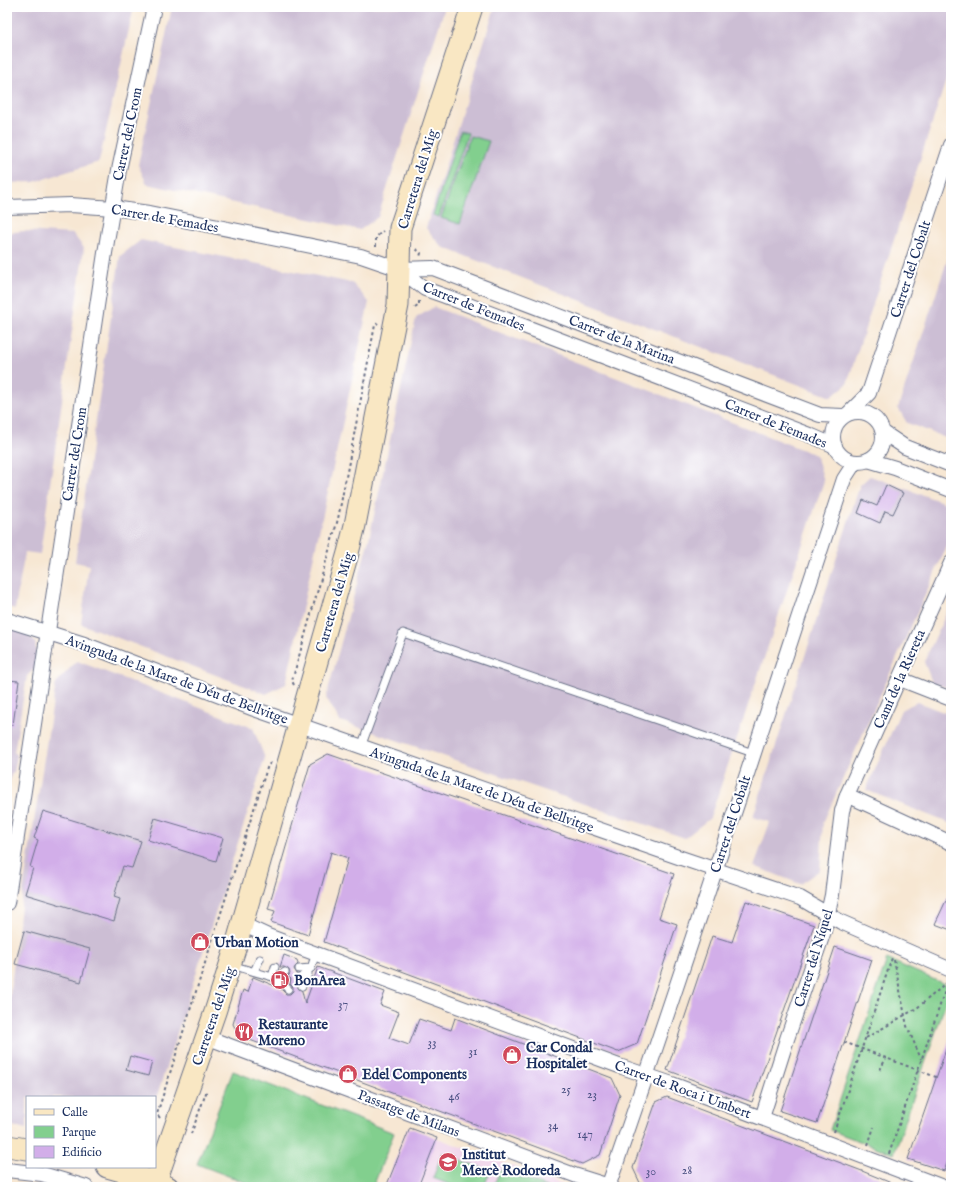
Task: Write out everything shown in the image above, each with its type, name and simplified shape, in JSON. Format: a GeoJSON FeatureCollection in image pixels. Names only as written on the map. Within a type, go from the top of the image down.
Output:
{"type":"FeatureCollection","features":[{"type":"Feature","properties":{"kind":"street","name":"Carrer del Crom"},"geometry":{"type":"LineString","coordinates":[[7,903],[112,208],[154,7]]}},
{"type":"Feature","properties":{"kind":"street","name":"Carretera del Mig"},"geometry":{"type":"LineString","coordinates":[[159,1185],[206,1037],[216,1012],[300,725],[355,525],[397,312],[400,228],[472,7]]}},
{"type":"Feature","properties":{"kind":"street","name":"Carrer del Cobalt"},"geometry":{"type":"LineString","coordinates":[[846,415],[869,393],[951,145]]}},
{"type":"Feature","properties":{"kind":"street","name":"Carrer de Femades"},"geometry":{"type":"LineString","coordinates":[[7,207],[71,205],[149,213],[361,256],[399,269],[425,289],[453,298],[835,446]]}},
{"type":"Feature","properties":{"kind":"street","name":"Carrer de la Marina"},"geometry":{"type":"LineString","coordinates":[[399,269],[433,268],[820,415],[846,415]]}},
{"type":"Feature","properties":{"kind":"street"},"geometry":{"type":"LineString","coordinates":[[862,461],[879,452],[884,440],[884,433],[874,416],[869,393]]}},
{"type":"Feature","properties":{"kind":"street"},"geometry":{"type":"LineString","coordinates":[[874,416],[862,411],[846,415],[838,421],[833,433],[835,446],[843,457],[894,468],[951,490]]}},
{"type":"Feature","properties":{"kind":"street"},"geometry":{"type":"LineString","coordinates":[[884,433],[905,448],[951,465]]}},
{"type":"Feature","properties":{"kind":"street","name":"Carrer del Cobalt"},"geometry":{"type":"LineString","coordinates":[[609,1186],[844,479],[862,461]]}},
{"type":"Feature","properties":{"kind":"street","name":"Camí de la Riereta"},"geometry":{"type":"LineString","coordinates":[[847,795],[951,563]]}},
{"type":"Feature","properties":{"kind":"street","name":"Avinguda de la Mare de Déu de Bellvitge"},"geometry":{"type":"LineString","coordinates":[[7,620],[84,644],[361,747],[800,898],[841,922],[951,970]]}},
{"type":"Feature","properties":{"kind":"street"},"geometry":{"type":"LineString","coordinates":[[900,679],[951,699]]}},
{"type":"Feature","properties":{"kind":"street"},"geometry":{"type":"LineString","coordinates":[[847,795],[951,843]]}},
{"type":"Feature","properties":{"kind":"street","name":"Carrer del Níquel"},"geometry":{"type":"LineString","coordinates":[[762,1118],[824,931],[828,915],[842,810],[847,795]]}},
{"type":"Feature","properties":{"kind":"street","name":"Carrer de Roca i Umbert"},"geometry":{"type":"LineString","coordinates":[[242,924],[944,1187]]}},
{"type":"Feature","properties":{"kind":"street","name":"Passatge de Milans"},"geometry":{"type":"LineString","coordinates":[[206,1037],[577,1176],[609,1186]]}},
{"type":"Feature","properties":{"kind":"street"},"geometry":{"type":"LineString","coordinates":[[7,1146],[26,1149]]}},
{"type":"Feature","properties":{"kind":"street"},"geometry":{"type":"LineString","coordinates":[[110,1168],[159,1185]]}},
{"type":"Feature","properties":{"kind":"street"},"geometry":{"type":"LineString","coordinates":[[7,1170],[42,1174],[86,1187]]}},
{"type":"Feature","properties":{"kind":"lane"},"geometry":{"type":"LineString","coordinates":[[361,747],[403,633],[753,753]]}},
{"type":"Feature","properties":{"kind":"lane"},"geometry":{"type":"LineString","coordinates":[[311,968],[300,978],[311,968],[316,953]]}},
{"type":"Feature","properties":{"kind":"lane"},"geometry":{"type":"LineString","coordinates":[[254,971],[260,959]]}},
{"type":"Feature","properties":{"kind":"lane"},"geometry":{"type":"LineString","coordinates":[[274,977],[275,966]]}},
{"type":"Feature","properties":{"kind":"lane"},"geometry":{"type":"LineString","coordinates":[[238,967],[254,971],[266,970],[274,977],[286,980]]}},
{"type":"Feature","properties":{"kind":"path"},"geometry":{"type":"LineString","coordinates":[[376,253],[376,237],[382,233],[386,227]]}},
{"type":"Feature","properties":{"kind":"path"},"geometry":{"type":"LineString","coordinates":[[296,688],[292,681],[338,519],[375,325],[383,321]]}},
{"type":"Feature","properties":{"kind":"path"},"geometry":{"type":"LineString","coordinates":[[161,1120],[157,1114],[199,986],[252,812],[268,765],[275,761]]}},
{"type":"Feature","properties":{"kind":"path"},"geometry":{"type":"LineString","coordinates":[[834,1134],[893,956],[907,1026],[921,1060]]}},
{"type":"Feature","properties":{"kind":"path"},"geometry":{"type":"LineString","coordinates":[[866,1038],[917,1008],[948,981],[888,1154]]}},
{"type":"Feature","properties":{"kind":"path"},"geometry":{"type":"LineString","coordinates":[[844,1042],[936,1077]]}},
{"type":"Feature","properties":{"kind":"path"},"geometry":{"type":"LineString","coordinates":[[880,1070],[886,1058]]}},
{"type":"Feature","properties":{"kind":"path"},"geometry":{"type":"LineString","coordinates":[[868,1146],[874,1127]]}},
{"type":"Feature","properties":{"kind":"shaded area"},"geometry":{"type":"Polygon","coordinates":[[[7,7],[134,7],[99,162],[34,182],[7,183],[7,7]]]}},
{"type":"Feature","properties":{"kind":"shaded area"},"geometry":{"type":"Polygon","coordinates":[[[172,7],[445,7],[378,217],[360,230],[147,184],[138,165],[172,7]]]}},
{"type":"Feature","properties":{"kind":"shaded area"},"geometry":{"type":"Polygon","coordinates":[[[495,7],[951,7],[951,65],[847,384],[831,397],[442,247],[426,228],[495,7]]]}},
{"type":"Feature","properties":{"kind":"shaded area"},"geometry":{"type":"Polygon","coordinates":[[[23,231],[73,234],[84,248],[40,554],[25,552],[15,609],[7,607],[7,233],[23,231]]]}},
{"type":"Feature","properties":{"kind":"shaded area"},"geometry":{"type":"Polygon","coordinates":[[[141,240],[352,283],[369,302],[286,684],[266,694],[81,624],[89,565],[75,562],[120,256],[141,240]]]}},
{"type":"Feature","properties":{"kind":"shaded area"},"geometry":{"type":"Polygon","coordinates":[[[951,249],[951,440],[907,423],[898,408],[951,249]]]}},
{"type":"Feature","properties":{"kind":"shaded area"},"geometry":{"type":"Polygon","coordinates":[[[434,307],[816,455],[824,481],[710,818],[685,838],[340,721],[326,698],[369,539],[416,318],[434,307]]]}},
{"type":"Feature","properties":{"kind":"shaded area"},"geometry":{"type":"Polygon","coordinates":[[[870,476],[948,504],[951,513],[951,537],[823,823],[820,870],[800,884],[754,866],[770,822],[753,817],[860,485],[870,476]]]}},
{"type":"Feature","properties":{"kind":"shaded area"},"geometry":{"type":"Polygon","coordinates":[[[951,603],[951,689],[932,682],[924,662],[951,603]]]}},
{"type":"Feature","properties":{"kind":"shaded area"},"geometry":{"type":"Polygon","coordinates":[[[7,628],[24,630],[35,642],[37,658],[35,668],[27,676],[14,752],[17,755],[14,772],[11,775],[7,800],[7,628]]]}},
{"type":"Feature","properties":{"kind":"shaded area"},"geometry":{"type":"Polygon","coordinates":[[[77,661],[253,728],[265,758],[156,1099],[156,1096],[26,1096],[26,1129],[7,1125],[7,1018],[23,891],[56,683],[77,661]]]}},
{"type":"Feature","properties":{"kind":"shaded area"},"geometry":{"type":"Polygon","coordinates":[[[917,702],[951,715],[951,824],[866,790],[901,710],[917,702]]]}},
{"type":"Feature","properties":{"kind":"shaded area","name":"Institut Mercè Rodoreda"},"geometry":{"type":"Polygon","coordinates":[[[408,1127],[568,1187],[385,1187],[408,1127]]]}},
{"type":"Feature","properties":{"kind":"green space"},"geometry":{"type":"Polygon","coordinates":[[[460,131],[468,133],[439,217],[433,215],[460,131]]]}},
{"type":"Feature","properties":{"kind":"green space"},"geometry":{"type":"Polygon","coordinates":[[[470,136],[489,141],[460,224],[441,218],[470,136]]]}},
{"type":"Feature","properties":{"kind":"green space"},"geometry":{"type":"Polygon","coordinates":[[[887,959],[951,987],[894,1154],[830,1130],[887,959]]]}},
{"type":"Feature","properties":{"kind":"green space"},"geometry":{"type":"Polygon","coordinates":[[[233,1071],[394,1133],[373,1187],[257,1187],[197,1164],[233,1071]]]}},
{"type":"Feature","properties":{"kind":"green space"},"geometry":{"type":"Polygon","coordinates":[[[442,1153],[490,1171],[484,1187],[456,1187],[433,1178],[442,1153]]]}},
{"type":"Feature","properties":{"kind":"green space"},"geometry":{"type":"Polygon","coordinates":[[[500,1170],[547,1187],[493,1187],[500,1170]]]}},
{"type":"Feature","properties":{"kind":"building"},"geometry":{"type":"Polygon","coordinates":[[[886,485],[903,493],[893,514],[885,511],[880,523],[858,513],[863,500],[877,506],[886,485]]]}},
{"type":"Feature","properties":{"kind":"building"},"geometry":{"type":"Polygon","coordinates":[[[7,680],[19,681],[13,725],[7,725],[7,680]]]}},
{"type":"Feature","properties":{"kind":"building"},"geometry":{"type":"Polygon","coordinates":[[[328,754],[674,874],[659,918],[677,924],[637,1044],[618,1052],[324,942],[348,858],[331,852],[308,935],[271,922],[275,911],[268,909],[310,764],[328,754]]]}},
{"type":"Feature","properties":{"kind":"building"},"geometry":{"type":"Polygon","coordinates":[[[43,811],[141,841],[132,868],[123,866],[114,897],[120,899],[114,921],[25,894],[33,868],[30,867],[38,840],[34,838],[43,811]]]}},
{"type":"Feature","properties":{"kind":"building"},"geometry":{"type":"Polygon","coordinates":[[[155,818],[223,838],[216,861],[148,840],[155,818]]]}},
{"type":"Feature","properties":{"kind":"building"},"geometry":{"type":"Polygon","coordinates":[[[951,890],[951,930],[935,924],[951,890]]]}},
{"type":"Feature","properties":{"kind":"building"},"geometry":{"type":"Polygon","coordinates":[[[746,901],[814,925],[752,1102],[667,1070],[712,936],[732,942],[746,901]]]}},
{"type":"Feature","properties":{"kind":"building"},"geometry":{"type":"Polygon","coordinates":[[[24,931],[90,949],[81,982],[15,964],[24,931]]]}},
{"type":"Feature","properties":{"kind":"building"},"geometry":{"type":"Polygon","coordinates":[[[835,947],[872,960],[817,1123],[780,1111],[835,947]]]}},
{"type":"Feature","properties":{"kind":"building"},"geometry":{"type":"Polygon","coordinates":[[[284,955],[297,960],[298,964],[294,969],[297,974],[295,979],[298,983],[298,988],[302,991],[305,1004],[318,967],[385,992],[380,1005],[399,1012],[389,1038],[409,1045],[419,1019],[451,1030],[455,1018],[612,1078],[620,1095],[600,1155],[582,1164],[239,1036],[233,1024],[243,990],[248,992],[253,977],[280,988],[286,994],[290,994],[293,991],[293,987],[290,984],[291,979],[288,976],[290,974],[289,970],[284,967],[280,967],[284,955]]]}},
{"type":"Feature","properties":{"kind":"building"},"geometry":{"type":"Polygon","coordinates":[[[950,1038],[951,1082],[948,1090],[951,1092],[951,1153],[944,1171],[908,1159],[950,1038]]]}},
{"type":"Feature","properties":{"kind":"building"},"geometry":{"type":"Polygon","coordinates":[[[130,1056],[152,1062],[148,1076],[126,1070],[130,1056]]]}},
{"type":"Feature","properties":{"kind":"building"},"geometry":{"type":"Polygon","coordinates":[[[667,1097],[901,1187],[789,1187],[781,1184],[780,1187],[642,1187],[633,1168],[656,1102],[667,1097]]]}},
{"type":"Feature","properties":{"kind":"building"},"geometry":{"type":"Polygon","coordinates":[[[410,1128],[437,1138],[418,1187],[386,1187],[410,1128]]]}},
{"type":"Feature","properties":{"kind":"place","name":"Urban Motion"},"geometry":{"type":"Point","coordinates":[200,942]}},
{"type":"Feature","properties":{"kind":"place","name":"BonÀrea"},"geometry":{"type":"Point","coordinates":[280,980]}},
{"type":"Feature","properties":{"kind":"place","name":"Restaurante Moreno"},"geometry":{"type":"Point","coordinates":[244,1032]}},
{"type":"Feature","properties":{"kind":"place","name":"Car Condal Hospitalet"},"geometry":{"type":"Point","coordinates":[512,1055]}},
{"type":"Feature","properties":{"kind":"place","name":"Edel Components"},"geometry":{"type":"Point","coordinates":[348,1074]}},
{"type":"Feature","properties":{"kind":"place","name":"Institut Mercè Rodoreda"},"geometry":{"type":"Point","coordinates":[448,1162]}}]}
